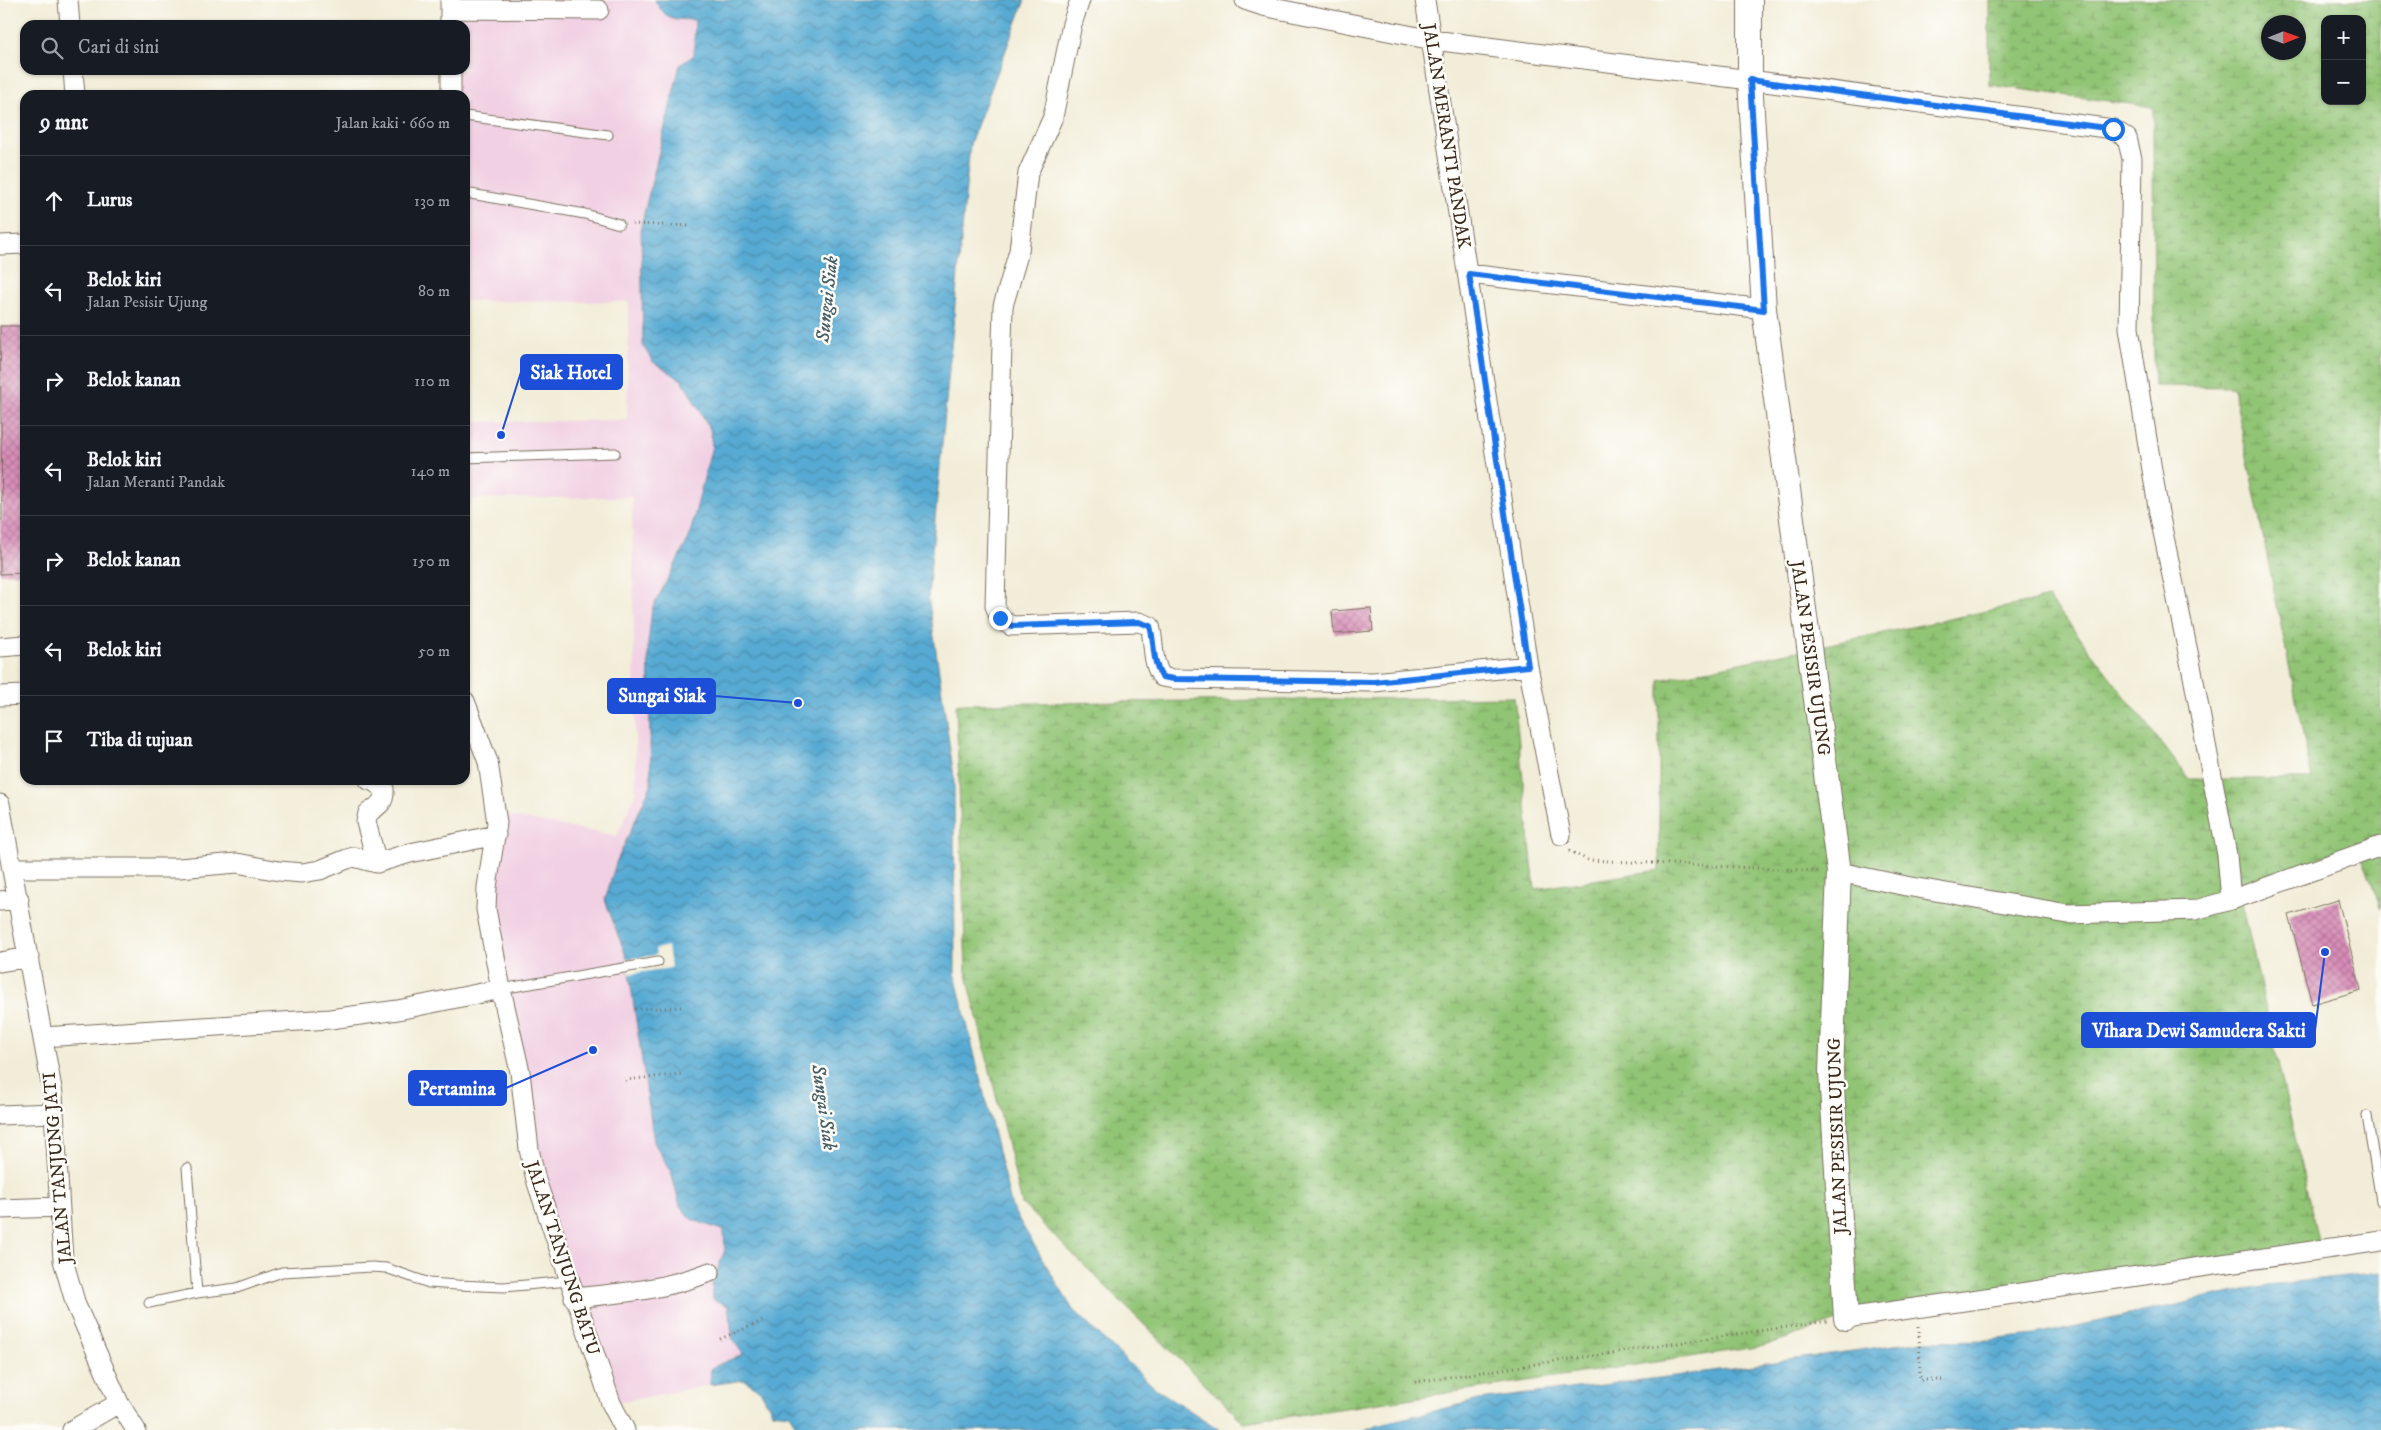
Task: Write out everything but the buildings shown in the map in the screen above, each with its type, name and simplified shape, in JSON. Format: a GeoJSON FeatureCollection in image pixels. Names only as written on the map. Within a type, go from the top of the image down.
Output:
{"type":"FeatureCollection","features":[{"type":"Feature","properties":{"kind":"street"},"geometry":{"type":"LineString","coordinates":[[68,0],[70,20]]}},
{"type":"Feature","properties":{"kind":"street"},"geometry":{"type":"LineString","coordinates":[[1080,0],[1072,24],[1053,117],[1028,173],[1019,250],[1003,306],[995,606],[1000,618],[1012,626],[1139,622],[1150,626],[1153,638],[1155,667],[1162,677],[1174,679],[1374,682],[1528,666]]}},
{"type":"Feature","properties":{"kind":"street"},"geometry":{"type":"LineString","coordinates":[[1245,0],[1272,8],[1432,40],[1750,80],[2113,129],[2127,138],[2132,160],[2129,328],[2159,513],[2193,676],[2227,855],[2231,900]]}},
{"type":"Feature","properties":{"kind":"street","name":"JALAN MERANTI PANDAK"},"geometry":{"type":"LineString","coordinates":[[1425,0],[1469,274],[1528,666],[1561,835]]}},
{"type":"Feature","properties":{"kind":"street","name":"JALAN PESISIR UJUNG"},"geometry":{"type":"LineString","coordinates":[[1750,0],[1750,80],[1764,310],[1839,872],[1831,1072],[1846,1318]]}},
{"type":"Feature","properties":{"kind":"street"},"geometry":{"type":"LineString","coordinates":[[450,11],[599,10]]}},
{"type":"Feature","properties":{"kind":"street"},"geometry":{"type":"LineString","coordinates":[[73,75],[75,90]]}},
{"type":"Feature","properties":{"kind":"street"},"geometry":{"type":"LineString","coordinates":[[451,75],[451,90]]}},
{"type":"Feature","properties":{"kind":"street"},"geometry":{"type":"LineString","coordinates":[[0,245],[20,244]]}},
{"type":"Feature","properties":{"kind":"street"},"geometry":{"type":"LineString","coordinates":[[1469,274],[1764,310]]}},
{"type":"Feature","properties":{"kind":"street"},"geometry":{"type":"LineString","coordinates":[[0,647],[20,645]]}},
{"type":"Feature","properties":{"kind":"street"},"geometry":{"type":"LineString","coordinates":[[0,696],[20,694]]}},
{"type":"Feature","properties":{"kind":"street","name":"JALAN TANJUNG BATU"},"geometry":{"type":"LineString","coordinates":[[470,714],[488,762],[497,822],[487,887],[486,910],[501,989],[520,1072],[529,1149],[536,1180],[571,1289],[611,1403],[625,1430]]}},
{"type":"Feature","properties":{"kind":"street"},"geometry":{"type":"LineString","coordinates":[[378,863],[366,822],[368,813],[380,806],[384,795],[384,789],[379,785]]}},
{"type":"Feature","properties":{"kind":"street","name":"JALAN TANJUNG JATI"},"geometry":{"type":"LineString","coordinates":[[0,804],[13,868],[9,900],[29,957],[53,1094],[63,1260],[76,1305],[119,1403],[136,1430]]}},
{"type":"Feature","properties":{"kind":"street"},"geometry":{"type":"LineString","coordinates":[[13,868],[180,868],[237,863],[279,872],[302,873],[320,870],[338,861],[354,857],[378,863],[410,853],[496,834]]}},
{"type":"Feature","properties":{"kind":"street"},"geometry":{"type":"LineString","coordinates":[[1839,872],[1906,886],[2068,914],[2195,910],[2231,900],[2381,846]]}},
{"type":"Feature","properties":{"kind":"street"},"geometry":{"type":"LineString","coordinates":[[0,962],[29,957]]}},
{"type":"Feature","properties":{"kind":"street"},"geometry":{"type":"LineString","coordinates":[[43,1037],[330,1018],[398,1010],[501,989]]}},
{"type":"Feature","properties":{"kind":"street"},"geometry":{"type":"LineString","coordinates":[[0,1115],[54,1113]]}},
{"type":"Feature","properties":{"kind":"street"},"geometry":{"type":"LineString","coordinates":[[0,1209],[59,1207]]}},
{"type":"Feature","properties":{"kind":"street"},"geometry":{"type":"LineString","coordinates":[[1846,1318],[2381,1241]]}},
{"type":"Feature","properties":{"kind":"street"},"geometry":{"type":"LineString","coordinates":[[571,1289],[645,1291],[680,1284],[710,1272]]}},
{"type":"Feature","properties":{"kind":"street"},"geometry":{"type":"LineString","coordinates":[[72,1430],[119,1403]]}},
{"type":"Feature","properties":{"kind":"lane"},"geometry":{"type":"LineString","coordinates":[[470,117],[608,135]]}},
{"type":"Feature","properties":{"kind":"lane"},"geometry":{"type":"LineString","coordinates":[[470,195],[585,214],[619,224]]}},
{"type":"Feature","properties":{"kind":"lane"},"geometry":{"type":"LineString","coordinates":[[470,458],[615,453]]}},
{"type":"Feature","properties":{"kind":"lane"},"geometry":{"type":"LineString","coordinates":[[501,989],[658,962]]}},
{"type":"Feature","properties":{"kind":"lane"},"geometry":{"type":"LineString","coordinates":[[2367,1116],[2381,1201]]}},
{"type":"Feature","properties":{"kind":"lane"},"geometry":{"type":"LineString","coordinates":[[187,1168],[197,1292]]}},
{"type":"Feature","properties":{"kind":"lane"},"geometry":{"type":"LineString","coordinates":[[150,1302],[197,1292],[237,1288],[282,1272],[372,1267],[386,1268],[429,1283],[571,1289]]}},
{"type":"Feature","properties":{"kind":"path"},"geometry":{"type":"LineString","coordinates":[[619,224],[690,226]]}},
{"type":"Feature","properties":{"kind":"path"},"geometry":{"type":"LineString","coordinates":[[1561,835],[1569,851],[1588,860],[1839,872]]}},
{"type":"Feature","properties":{"kind":"path"},"geometry":{"type":"LineString","coordinates":[[635,1009],[683,1007]]}},
{"type":"Feature","properties":{"kind":"path"},"geometry":{"type":"LineString","coordinates":[[625,1080],[683,1074]]}},
{"type":"Feature","properties":{"kind":"path"},"geometry":{"type":"LineString","coordinates":[[1415,1382],[1846,1318]]}},
{"type":"Feature","properties":{"kind":"path"},"geometry":{"type":"LineString","coordinates":[[720,1339],[762,1321]]}},
{"type":"Feature","properties":{"kind":"path"},"geometry":{"type":"LineString","coordinates":[[1919,1339],[1920,1380],[1945,1380]]}},
{"type":"Feature","properties":{"kind":"shaded area"},"geometry":{"type":"Polygon","coordinates":[[[448,0],[655,0],[662,13],[695,20],[694,55],[680,65],[641,226],[643,346],[653,362],[682,380],[710,429],[712,446],[689,538],[652,609],[648,643],[651,785],[616,863],[605,900],[724,1230],[743,1354],[711,1368],[710,1385],[608,1404],[546,1211],[493,907],[503,815],[617,836],[636,792],[632,497],[470,499],[470,422],[627,420],[629,302],[470,301],[470,90],[449,90],[448,75],[470,75],[470,20],[448,20],[448,0]]]}},
{"type":"Feature","properties":{"kind":"green space"},"geometry":{"type":"Polygon","coordinates":[[[1989,0],[2381,0],[2381,909],[2357,843],[2239,889],[2320,1249],[1846,1318],[1764,1346],[1244,1423],[1022,1204],[966,971],[956,704],[1514,697],[1535,889],[1659,870],[1659,680],[2049,598],[2189,779],[2312,779],[2233,387],[2154,386],[2153,107],[1989,85],[1989,0]]]}},
{"type":"Feature","properties":{"kind":"water"},"geometry":{"type":"Polygon","coordinates":[[[655,0],[1025,0],[970,144],[928,595],[954,777],[955,975],[1012,1208],[1073,1310],[1155,1388],[1220,1430],[799,1430],[789,1414],[772,1412],[760,1390],[744,1380],[710,1385],[711,1368],[743,1354],[733,1340],[728,1306],[713,1299],[712,1283],[725,1250],[724,1231],[691,1219],[680,1206],[671,1172],[654,1142],[627,959],[605,900],[616,863],[651,785],[648,643],[652,609],[689,538],[712,446],[710,429],[682,380],[653,362],[643,346],[641,226],[680,65],[694,55],[695,20],[671,18],[663,12],[655,0]]]}},
{"type":"Feature","properties":{"kind":"water"},"geometry":{"type":"Polygon","coordinates":[[[2381,1272],[2381,1430],[1365,1430],[1376,1425],[1479,1400],[1683,1375],[1922,1341],[1990,1340],[2035,1335],[2268,1285],[2381,1272]]]}},
{"type":"Feature","properties":{"kind":"pier"},"geometry":{"type":"Polygon","coordinates":[[[668,946],[671,968],[629,974],[627,959],[656,955],[655,949],[668,946]]]}},
{"type":"Feature","properties":{"kind":"place","name":"Siak Hotel"},"geometry":{"type":"Point","coordinates":[501,435]}},
{"type":"Feature","properties":{"kind":"place","name":"Sungai Siak"},"geometry":{"type":"Point","coordinates":[798,703]}},
{"type":"Feature","properties":{"kind":"place","name":"Vihara Dewi Samudera Sakti"},"geometry":{"type":"Point","coordinates":[2325,952]}},
{"type":"Feature","properties":{"kind":"place","name":"Pertamina"},"geometry":{"type":"Point","coordinates":[593,1050]}},
{"type":"Feature","properties":{"kind":"route"},"geometry":{"type":"LineString","coordinates":[[1000,618],[1012,626],[1139,622],[1150,626],[1153,638],[1155,667],[1162,677],[1174,679],[1374,682],[1528,666],[1469,274],[1764,310],[1750,80],[2113,129]]}}]}
